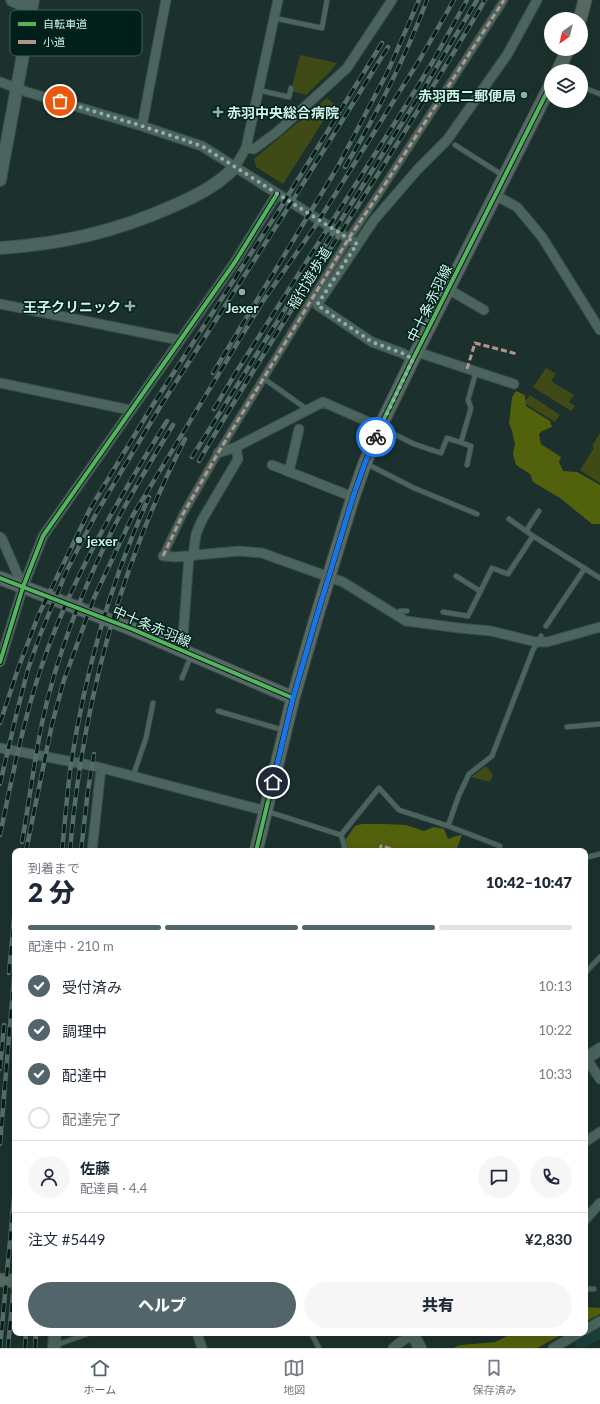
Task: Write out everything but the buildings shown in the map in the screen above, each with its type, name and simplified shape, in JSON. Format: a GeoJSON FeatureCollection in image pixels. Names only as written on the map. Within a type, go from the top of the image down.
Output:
{"type":"FeatureCollection","features":[{"type":"Feature","properties":{"kind":"main road"},"geometry":{"type":"LineString","coordinates":[[582,12],[585,0]]}},
{"type":"Feature","properties":{"kind":"main road","name":"中十条赤羽線"},"geometry":{"type":"LineString","coordinates":[[257,848],[293,698],[353,497],[365,463],[380,427],[544,98]]}},
{"type":"Feature","properties":{"kind":"main road","name":"中十条赤羽線"},"geometry":{"type":"LineString","coordinates":[[0,578],[132,629],[293,698]]}},
{"type":"Feature","properties":{"kind":"main road"},"geometry":{"type":"LineString","coordinates":[[0,1280],[12,1281]]}},
{"type":"Feature","properties":{"kind":"street"},"geometry":{"type":"LineString","coordinates":[[12,0],[32,5]]}},
{"type":"Feature","properties":{"kind":"street"},"geometry":{"type":"LineString","coordinates":[[142,126],[166,0]]}},
{"type":"Feature","properties":{"kind":"street"},"geometry":{"type":"LineString","coordinates":[[0,248],[33,246],[102,232],[143,219],[205,190],[225,178],[235,167],[246,148],[278,0]]}},
{"type":"Feature","properties":{"kind":"street"},"geometry":{"type":"LineString","coordinates":[[246,148],[254,149],[277,132],[347,68],[392,0]]}},
{"type":"Feature","properties":{"kind":"street","name":"稲付遊歩道"},"geometry":{"type":"LineString","coordinates":[[163,556],[183,514],[218,452],[348,238],[378,195],[504,0]]}},
{"type":"Feature","properties":{"kind":"street"},"geometry":{"type":"LineString","coordinates":[[514,384],[476,372],[402,353],[372,342],[317,305],[374,220],[418,169],[447,140],[507,55],[537,0]]}},
{"type":"Feature","properties":{"kind":"street"},"geometry":{"type":"LineString","coordinates":[[0,180],[23,56]]}},
{"type":"Feature","properties":{"kind":"street"},"geometry":{"type":"LineString","coordinates":[[0,82],[202,146],[357,244]]}},
{"type":"Feature","properties":{"kind":"street"},"geometry":{"type":"LineString","coordinates":[[0,662],[23,587],[43,536],[235,262],[278,194]]}},
{"type":"Feature","properties":{"kind":"street"},"geometry":{"type":"LineString","coordinates":[[495,196],[517,207],[542,236],[600,330]]}},
{"type":"Feature","properties":{"kind":"street"},"geometry":{"type":"LineString","coordinates":[[448,289],[484,310]]}},
{"type":"Feature","properties":{"kind":"street"},"geometry":{"type":"LineString","coordinates":[[0,304],[180,340]]}},
{"type":"Feature","properties":{"kind":"street"},"geometry":{"type":"LineString","coordinates":[[0,383],[130,410]]}},
{"type":"Feature","properties":{"kind":"street"},"geometry":{"type":"LineString","coordinates":[[218,452],[236,447],[323,402],[380,427]]}},
{"type":"Feature","properties":{"kind":"street"},"geometry":{"type":"LineString","coordinates":[[289,472],[299,429]]}},
{"type":"Feature","properties":{"kind":"street"},"geometry":{"type":"LineString","coordinates":[[187,653],[191,556],[196,534],[202,520],[238,459],[236,447]]}},
{"type":"Feature","properties":{"kind":"street"},"geometry":{"type":"LineString","coordinates":[[272,465],[353,497]]}},
{"type":"Feature","properties":{"kind":"street"},"geometry":{"type":"LineString","coordinates":[[0,537],[23,587]]}},
{"type":"Feature","properties":{"kind":"street"},"geometry":{"type":"LineString","coordinates":[[163,556],[191,556],[239,551],[262,553],[347,585],[406,621],[491,631],[539,639],[547,642],[600,627]]}},
{"type":"Feature","properties":{"kind":"street"},"geometry":{"type":"LineString","coordinates":[[0,748],[98,767],[266,811]]}},
{"type":"Feature","properties":{"kind":"street"},"geometry":{"type":"LineString","coordinates":[[92,848],[98,767]]}},
{"type":"Feature","properties":{"kind":"street"},"geometry":{"type":"LineString","coordinates":[[588,1057],[600,1049]]}},
{"type":"Feature","properties":{"kind":"street"},"geometry":{"type":"LineString","coordinates":[[588,1061],[600,1079]]}},
{"type":"Feature","properties":{"kind":"street"},"geometry":{"type":"LineString","coordinates":[[588,1140],[600,1132]]}},
{"type":"Feature","properties":{"kind":"street"},"geometry":{"type":"LineString","coordinates":[[588,1217],[600,1203]]}},
{"type":"Feature","properties":{"kind":"street"},"geometry":{"type":"LineString","coordinates":[[588,1328],[600,1321]]}},
{"type":"Feature","properties":{"kind":"street"},"geometry":{"type":"LineString","coordinates":[[54,1347],[55,1336]]}},
{"type":"Feature","properties":{"kind":"street"},"geometry":{"type":"LineString","coordinates":[[198,1336],[202,1348]]}},
{"type":"Feature","properties":{"kind":"street"},"geometry":{"type":"LineString","coordinates":[[393,1348],[409,1336]]}},
{"type":"Feature","properties":{"kind":"street"},"geometry":{"type":"LineString","coordinates":[[414,1336],[420,1348]]}},
{"type":"Feature","properties":{"kind":"street"},"geometry":{"type":"LineString","coordinates":[[553,1348],[574,1336]]}},
{"type":"Feature","properties":{"kind":"lane"},"geometry":{"type":"LineString","coordinates":[[274,18],[322,28],[327,0]]}},
{"type":"Feature","properties":{"kind":"lane"},"geometry":{"type":"LineString","coordinates":[[258,90],[288,97],[291,88]]}},
{"type":"Feature","properties":{"kind":"lane"},"geometry":{"type":"LineString","coordinates":[[588,90],[600,94]]}},
{"type":"Feature","properties":{"kind":"lane"},"geometry":{"type":"LineString","coordinates":[[455,145],[505,176]]}},
{"type":"Feature","properties":{"kind":"lane"},"geometry":{"type":"LineString","coordinates":[[461,442],[471,408],[468,400],[476,372]]}},
{"type":"Feature","properties":{"kind":"lane"},"geometry":{"type":"LineString","coordinates":[[263,378],[308,410]]}},
{"type":"Feature","properties":{"kind":"lane"},"geometry":{"type":"LineString","coordinates":[[380,427],[414,444],[441,453],[447,438],[472,446],[467,465]]}},
{"type":"Feature","properties":{"kind":"lane"},"geometry":{"type":"LineString","coordinates":[[365,463],[414,488],[476,514]]}},
{"type":"Feature","properties":{"kind":"lane"},"geometry":{"type":"LineString","coordinates":[[526,531],[539,511]]}},
{"type":"Feature","properties":{"kind":"lane"},"geometry":{"type":"LineString","coordinates":[[508,519],[600,578]]}},
{"type":"Feature","properties":{"kind":"lane"},"geometry":{"type":"LineString","coordinates":[[443,612],[468,616],[492,568],[508,574],[533,536]]}},
{"type":"Feature","properties":{"kind":"lane"},"geometry":{"type":"LineString","coordinates":[[546,626],[585,568]]}},
{"type":"Feature","properties":{"kind":"lane"},"geometry":{"type":"LineString","coordinates":[[456,576],[480,590]]}},
{"type":"Feature","properties":{"kind":"lane"},"geometry":{"type":"LineString","coordinates":[[398,616],[400,611],[407,611]]}},
{"type":"Feature","properties":{"kind":"lane"},"geometry":{"type":"LineString","coordinates":[[448,826],[468,774],[492,756],[539,639]]}},
{"type":"Feature","properties":{"kind":"lane"},"geometry":{"type":"LineString","coordinates":[[182,678],[187,653]]}},
{"type":"Feature","properties":{"kind":"lane"},"geometry":{"type":"LineString","coordinates":[[133,776],[146,738],[153,703]]}},
{"type":"Feature","properties":{"kind":"lane"},"geometry":{"type":"LineString","coordinates":[[218,711],[286,731]]}},
{"type":"Feature","properties":{"kind":"lane"},"geometry":{"type":"LineString","coordinates":[[567,727],[600,724]]}},
{"type":"Feature","properties":{"kind":"lane"},"geometry":{"type":"LineString","coordinates":[[341,835],[379,788],[399,810],[448,826],[500,846],[500,848]]}},
{"type":"Feature","properties":{"kind":"lane"},"geometry":{"type":"LineString","coordinates":[[266,811],[341,835]]}},
{"type":"Feature","properties":{"kind":"lane"},"geometry":{"type":"LineString","coordinates":[[341,835],[345,848]]}},
{"type":"Feature","properties":{"kind":"lane"},"geometry":{"type":"LineString","coordinates":[[588,857],[600,854]]}},
{"type":"Feature","properties":{"kind":"lane"},"geometry":{"type":"LineString","coordinates":[[588,969],[600,957]]}},
{"type":"Feature","properties":{"kind":"lane"},"geometry":{"type":"LineString","coordinates":[[588,1289],[594,1289]]}},
{"type":"Feature","properties":{"kind":"lane"},"geometry":{"type":"LineString","coordinates":[[54,1347],[82,1336]]}},
{"type":"Feature","properties":{"kind":"lane"},"geometry":{"type":"LineString","coordinates":[[313,1336],[319,1348]]}},
{"type":"Feature","properties":{"kind":"shaded area"},"geometry":{"type":"Polygon","coordinates":[[[600,1328],[600,1339],[583,1348],[578,1348],[574,1343],[600,1328]]]}},
{"type":"Feature","properties":{"kind":"green space"},"geometry":{"type":"Polygon","coordinates":[[[300,55],[337,63],[306,95],[291,91],[300,55]]]}},
{"type":"Feature","properties":{"kind":"green space"},"geometry":{"type":"Polygon","coordinates":[[[327,98],[334,104],[283,184],[256,167],[254,159],[327,98]]]}},
{"type":"Feature","properties":{"kind":"green space"},"geometry":{"type":"Polygon","coordinates":[[[546,368],[556,374],[551,381],[574,395],[569,402],[575,406],[571,411],[533,387],[546,368]]]}},
{"type":"Feature","properties":{"kind":"green space"},"geometry":{"type":"Polygon","coordinates":[[[516,391],[525,395],[526,406],[550,421],[552,427],[542,431],[539,434],[541,444],[561,457],[559,462],[563,471],[577,472],[600,485],[600,524],[592,524],[560,498],[533,482],[530,474],[516,465],[513,454],[515,444],[509,423],[512,397],[516,391]]]}},
{"type":"Feature","properties":{"kind":"green space"},"geometry":{"type":"Polygon","coordinates":[[[530,395],[560,415],[555,422],[524,403],[530,395]]]}},
{"type":"Feature","properties":{"kind":"green space"},"geometry":{"type":"Polygon","coordinates":[[[600,433],[600,483],[580,470],[594,448],[592,446],[600,433]]]}},
{"type":"Feature","properties":{"kind":"green space"},"geometry":{"type":"Polygon","coordinates":[[[486,766],[493,775],[490,782],[471,777],[486,766]]]}},
{"type":"Feature","properties":{"kind":"green space"},"geometry":{"type":"Polygon","coordinates":[[[362,824],[406,825],[424,831],[434,827],[444,829],[448,839],[462,835],[457,848],[341,848],[355,826],[362,824]]]}},
{"type":"Feature","properties":{"kind":"green space"},"geometry":{"type":"Polygon","coordinates":[[[588,1307],[600,1308],[600,1314],[588,1320],[588,1307]]]}},
{"type":"Feature","properties":{"kind":"green space"},"geometry":{"type":"Polygon","coordinates":[[[507,1336],[559,1336],[537,1348],[453,1348],[461,1345],[495,1342],[507,1336]]]}},
{"type":"Feature","properties":{"kind":"railway"},"geometry":{"type":"LineString","coordinates":[[213,373],[337,168],[388,71],[419,0]]}},
{"type":"Feature","properties":{"kind":"railway"},"geometry":{"type":"LineString","coordinates":[[345,167],[390,85],[427,0]]}},
{"type":"Feature","properties":{"kind":"railway"},"geometry":{"type":"LineString","coordinates":[[27,848],[52,724],[64,680],[94,598],[133,515],[263,301],[314,228],[420,59],[454,0]]}},
{"type":"Feature","properties":{"kind":"railway"},"geometry":{"type":"LineString","coordinates":[[214,409],[403,110],[432,63],[467,0]]}},
{"type":"Feature","properties":{"kind":"railway"},"geometry":{"type":"LineString","coordinates":[[192,457],[421,93],[477,0]]}},
{"type":"Feature","properties":{"kind":"railway"},"geometry":{"type":"LineString","coordinates":[[199,461],[269,345],[415,116],[485,0]]}},
{"type":"Feature","properties":{"kind":"railway"},"geometry":{"type":"LineString","coordinates":[[0,723],[19,666],[39,614],[90,509],[154,403],[281,207],[382,43]]}},
{"type":"Feature","properties":{"kind":"railway"},"geometry":{"type":"LineString","coordinates":[[0,784],[28,669],[40,635],[67,570],[97,512],[160,407],[286,211],[388,47]]}},
{"type":"Feature","properties":{"kind":"railway"},"geometry":{"type":"LineString","coordinates":[[0,835],[18,750],[29,707],[54,632],[67,601],[97,540],[167,421]]}},
{"type":"Feature","properties":{"kind":"railway"},"geometry":{"type":"LineString","coordinates":[[22,842],[42,723],[48,697],[73,619],[94,568],[118,519],[173,425]]}},
{"type":"Feature","properties":{"kind":"railway"},"geometry":{"type":"LineString","coordinates":[[70,848],[84,744],[94,691],[107,639],[141,538],[185,439]]}},
{"type":"Feature","properties":{"kind":"railway"},"geometry":{"type":"LineString","coordinates":[[62,848],[71,764],[92,662],[111,594],[135,529],[149,497]]}},
{"type":"Feature","properties":{"kind":"railway"},"geometry":{"type":"LineString","coordinates":[[81,848],[94,754]]}},
{"type":"Feature","properties":{"kind":"railway"},"geometry":{"type":"LineString","coordinates":[[9,973],[12,940]]}},
{"type":"Feature","properties":{"kind":"railway"},"geometry":{"type":"LineString","coordinates":[[0,1144],[12,1001]]}},
{"type":"Feature","properties":{"kind":"railway"},"geometry":{"type":"LineString","coordinates":[[0,1069],[4,1025]]}},
{"type":"Feature","properties":{"kind":"railway"},"geometry":{"type":"LineString","coordinates":[[0,1348],[12,1219]]}},
{"type":"Feature","properties":{"kind":"railway"},"geometry":{"type":"LineString","coordinates":[[8,1348],[12,1304]]}},
{"type":"Feature","properties":{"kind":"railway"},"geometry":{"type":"LineString","coordinates":[[25,1348],[26,1336]]}},
{"type":"Feature","properties":{"kind":"railway"},"geometry":{"type":"LineString","coordinates":[[35,1348],[36,1336]]}},
{"type":"Feature","properties":{"kind":"marked path"},"geometry":{"type":"LineString","coordinates":[[163,556],[183,514],[218,453],[349,238],[504,0]]}},
{"type":"Feature","properties":{"kind":"marked path"},"geometry":{"type":"LineString","coordinates":[[467,369],[475,343],[517,354]]}},
{"type":"Feature","properties":{"kind":"marked path"},"geometry":{"type":"LineString","coordinates":[[381,848],[381,846],[389,848]]}},
{"type":"Feature","properties":{"kind":"cycle path"},"geometry":{"type":"LineString","coordinates":[[257,848],[293,698],[353,497],[365,463],[380,427],[413,359],[544,98]]}},
{"type":"Feature","properties":{"kind":"cycle path"},"geometry":{"type":"LineString","coordinates":[[0,662],[23,587],[43,536],[235,262],[277,194]]}},
{"type":"Feature","properties":{"kind":"cycle path"},"geometry":{"type":"LineString","coordinates":[[0,578],[132,629],[293,698]]}},
{"type":"Feature","properties":{"kind":"way so far"},"geometry":{"type":"LineString","coordinates":[[60,101],[202,146],[357,244],[317,305],[372,342],[402,353],[413,359],[376,437]]}},
{"type":"Feature","properties":{"kind":"place","name":"赤羽西二郵便局"},"geometry":{"type":"Point","coordinates":[524,95]}},
{"type":"Feature","properties":{"kind":"place","name":"赤羽中央総合病院"},"geometry":{"type":"Point","coordinates":[218,112]}},
{"type":"Feature","properties":{"kind":"place","name":"Jexer"},"geometry":{"type":"Point","coordinates":[242,292]}},
{"type":"Feature","properties":{"kind":"place","name":"王子クリニック"},"geometry":{"type":"Point","coordinates":[130,306]}},
{"type":"Feature","properties":{"kind":"place","name":"jexer"},"geometry":{"type":"Point","coordinates":[79,540]}},
{"type":"Feature","properties":{"kind":"route"},"geometry":{"type":"LineString","coordinates":[[273,782],[293,698],[315,622],[353,497],[376,437]]}}]}
